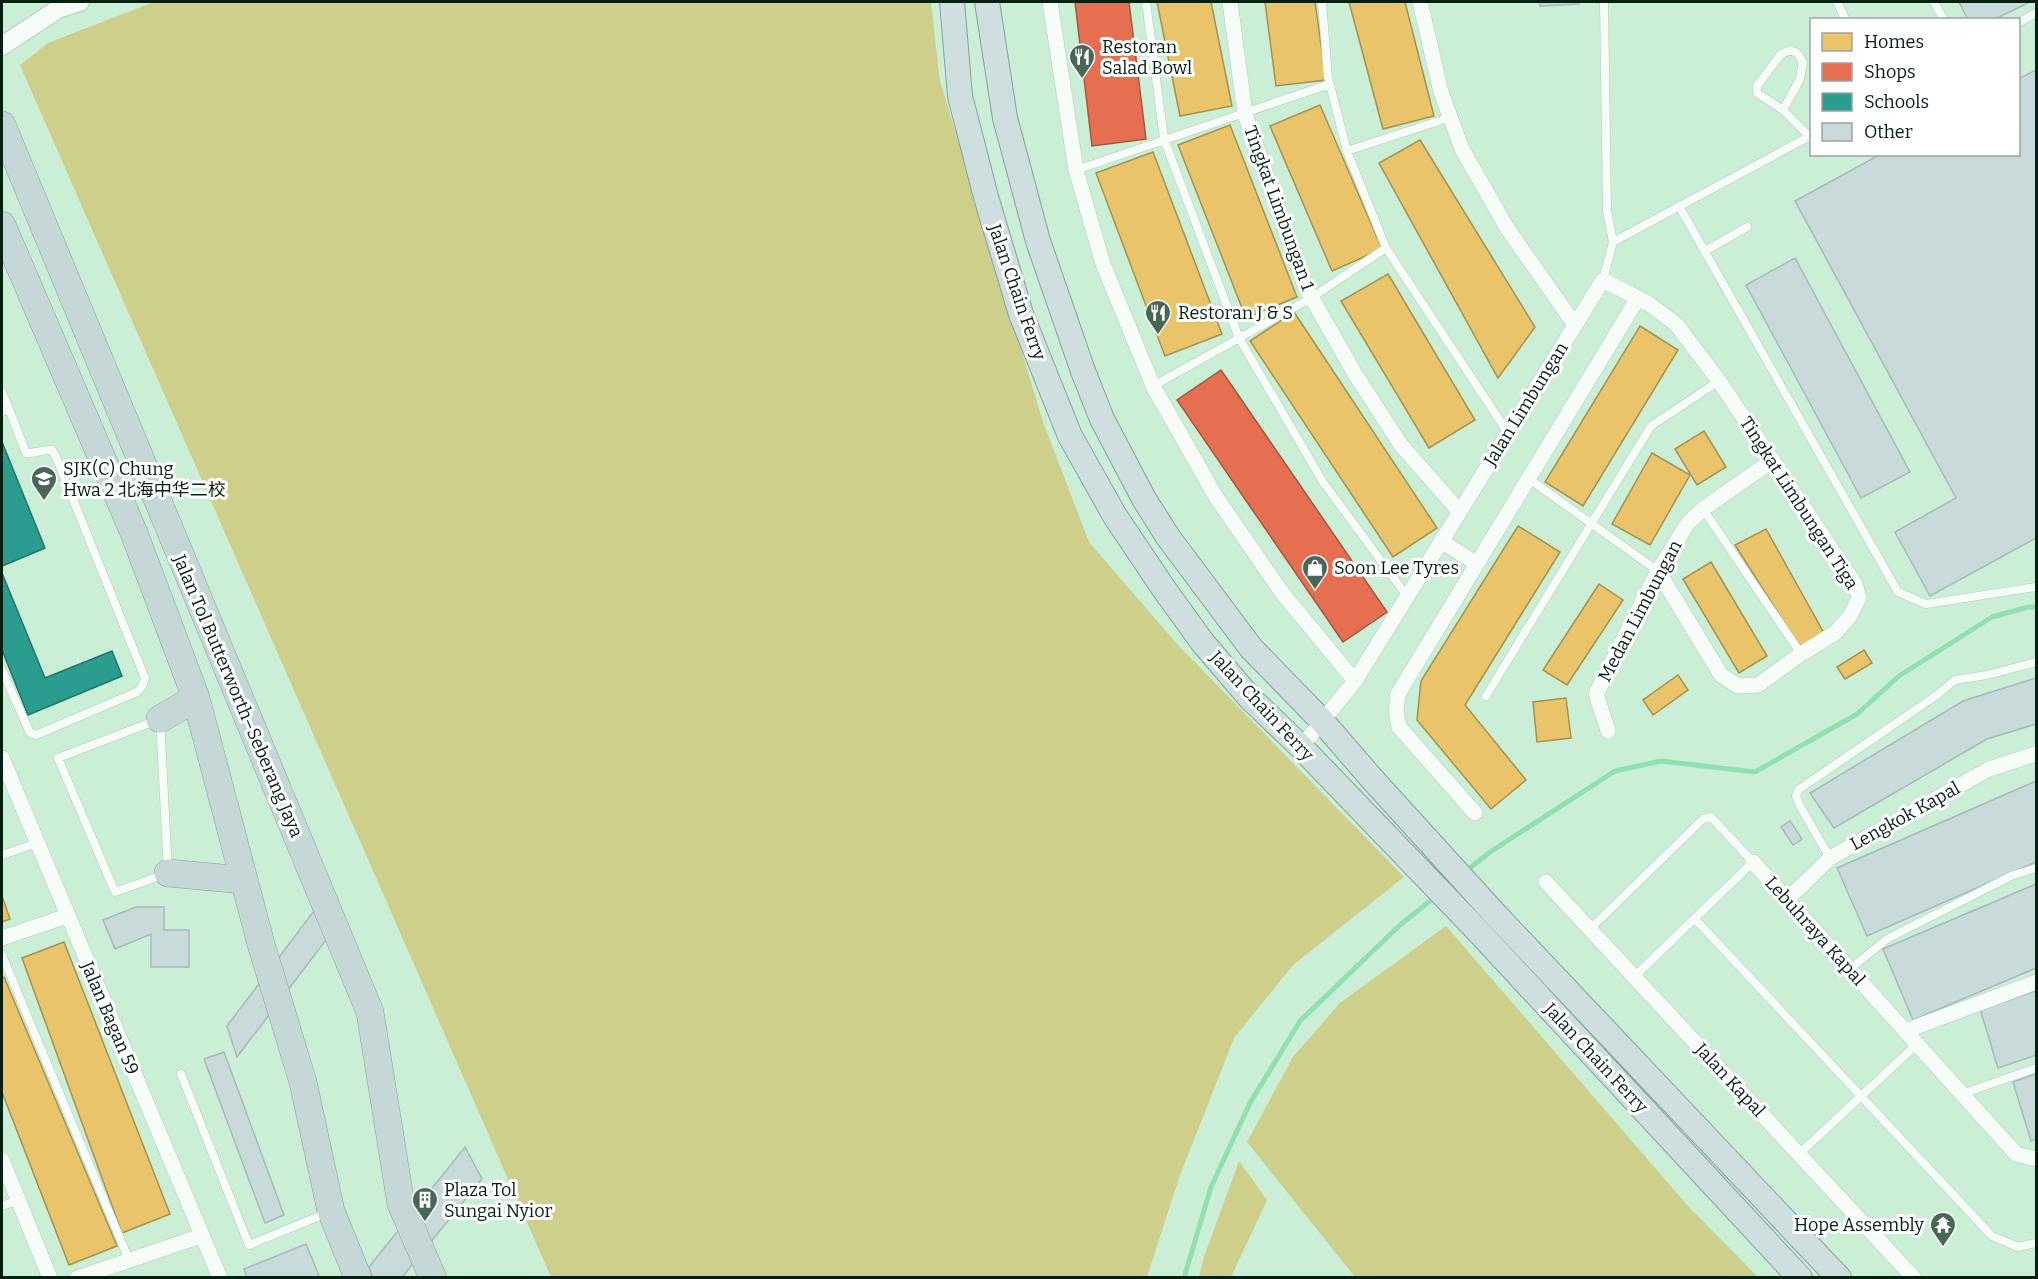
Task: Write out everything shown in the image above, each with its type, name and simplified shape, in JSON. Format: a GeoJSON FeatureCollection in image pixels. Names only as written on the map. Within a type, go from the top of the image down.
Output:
{"type":"FeatureCollection","features":[{"type":"Feature","properties":{"kind":"highway","name":"Jalan Chain Ferry"},"geometry":{"type":"LineString","coordinates":[[952,2],[960,96],[986,197],[1021,315],[1070,436],[1114,516],[1203,643],[1250,698],[1301,747],[1477,930],[1800,1278]]}},
{"type":"Feature","properties":{"kind":"highway","name":"Jalan Chain Ferry"},"geometry":{"type":"LineString","coordinates":[[987,2],[1005,118],[1038,241],[1072,342],[1102,419],[1144,499],[1168,537],[1218,607],[1251,648],[1322,721],[1495,914],[1839,1278]]}},
{"type":"Feature","properties":{"kind":"highway","name":"Jalan Tol Butterworth–Seberang Jaya"},"geometry":{"type":"LineString","coordinates":[[2,125],[370,1012],[401,1204],[433,1278]]}},
{"type":"Feature","properties":{"kind":"highway","name":"Jalan Tol Butterworth–Seberang Jaya"},"geometry":{"type":"LineString","coordinates":[[2,225],[134,533],[196,699],[243,880],[303,1082],[331,1211],[358,1278]]}},
{"type":"Feature","properties":{"kind":"highway"},"geometry":{"type":"LineString","coordinates":[[160,719],[196,699]]}},
{"type":"Feature","properties":{"kind":"highway"},"geometry":{"type":"LineString","coordinates":[[168,873],[243,880]]}},
{"type":"Feature","properties":{"kind":"street"},"geometry":{"type":"LineString","coordinates":[[2,46],[58,9],[80,2]]}},
{"type":"Feature","properties":{"kind":"street"},"geometry":{"type":"LineString","coordinates":[[1050,2],[1076,170],[1103,264],[1153,386],[1216,497],[1283,594],[1355,681]]}},
{"type":"Feature","properties":{"kind":"street","name":"Tingkat Limbungan 1"},"geometry":{"type":"LineString","coordinates":[[1230,2],[1245,114],[1311,298],[1355,374],[1401,445],[1460,512]]}},
{"type":"Feature","properties":{"kind":"street"},"geometry":{"type":"LineString","coordinates":[[1420,2],[1441,92],[1462,148],[1507,228],[1575,325]]}},
{"type":"Feature","properties":{"kind":"street","name":"Jalan Limbungan"},"geometry":{"type":"LineString","coordinates":[[1301,747],[1355,681],[1603,280]]}},
{"type":"Feature","properties":{"kind":"street","name":"Tingkat Limbungan Tiga"},"geometry":{"type":"LineString","coordinates":[[1603,280],[1649,304],[1677,324],[1773,460],[1855,584],[1859,598],[1850,616],[1835,633],[1758,685],[1738,686],[1722,675],[1658,571]]}},
{"type":"Feature","properties":{"kind":"street"},"geometry":{"type":"LineString","coordinates":[[1475,813],[1400,727],[1396,711],[1398,694],[1638,298]]}},
{"type":"Feature","properties":{"kind":"street","name":"Medan Limbungan"},"geometry":{"type":"LineString","coordinates":[[1608,731],[1596,694],[1658,571],[1688,524],[1702,509],[1773,460]]}},
{"type":"Feature","properties":{"kind":"street"},"geometry":{"type":"LineString","coordinates":[[1441,541],[1477,564]]}},
{"type":"Feature","properties":{"kind":"street","name":"Lengkok Kapal"},"geometry":{"type":"LineString","coordinates":[[1787,900],[1830,858],[1989,769],[2037,754]]}},
{"type":"Feature","properties":{"kind":"street","name":"Jalan Bagan 59"},"geometry":{"type":"LineString","coordinates":[[2,758],[5,773],[37,843],[219,1278]]}},
{"type":"Feature","properties":{"kind":"street","name":"Lebuhraya Kapal"},"geometry":{"type":"LineString","coordinates":[[1753,862],[2016,1154],[2037,1159]]}},
{"type":"Feature","properties":{"kind":"street","name":"Jalan Kapal"},"geometry":{"type":"LineString","coordinates":[[1546,882],[1914,1278]]}},
{"type":"Feature","properties":{"kind":"street"},"geometry":{"type":"LineString","coordinates":[[2,938],[67,916]]}},
{"type":"Feature","properties":{"kind":"street"},"geometry":{"type":"LineString","coordinates":[[1905,1031],[2037,982]]}},
{"type":"Feature","properties":{"kind":"street"},"geometry":{"type":"LineString","coordinates":[[2,1160],[50,1278]]}},
{"type":"Feature","properties":{"kind":"street"},"geometry":{"type":"LineString","coordinates":[[77,1278],[201,1236]]}},
{"type":"Feature","properties":{"kind":"lane"},"geometry":{"type":"LineString","coordinates":[[1146,2],[1164,139],[1239,338],[1323,482],[1407,596]]}},
{"type":"Feature","properties":{"kind":"lane"},"geometry":{"type":"LineString","coordinates":[[1322,2],[1330,84],[1347,151],[1386,248],[1508,433]]}},
{"type":"Feature","properties":{"kind":"lane"},"geometry":{"type":"LineString","coordinates":[[1604,2],[1607,211],[1613,242],[1810,135],[1783,110],[1760,96],[1756,86],[1780,54],[1791,50],[1798,54],[1803,62],[1800,79],[1783,110]]}},
{"type":"Feature","properties":{"kind":"lane"},"geometry":{"type":"LineString","coordinates":[[1837,2],[1845,18]]}},
{"type":"Feature","properties":{"kind":"lane"},"geometry":{"type":"LineString","coordinates":[[1934,2],[1943,18]]}},
{"type":"Feature","properties":{"kind":"lane"},"geometry":{"type":"LineString","coordinates":[[2020,22],[2037,13]]}},
{"type":"Feature","properties":{"kind":"lane"},"geometry":{"type":"LineString","coordinates":[[1076,170],[1330,84]]}},
{"type":"Feature","properties":{"kind":"lane"},"geometry":{"type":"LineString","coordinates":[[1347,151],[1450,117]]}},
{"type":"Feature","properties":{"kind":"lane"},"geometry":{"type":"LineString","coordinates":[[1679,206],[1898,592],[1926,604],[2037,586]]}},
{"type":"Feature","properties":{"kind":"lane"},"geometry":{"type":"LineString","coordinates":[[1705,251],[1747,227]]}},
{"type":"Feature","properties":{"kind":"lane","name":"Jalan Limbungan"},"geometry":{"type":"LineString","coordinates":[[1603,280],[1613,242]]}},
{"type":"Feature","properties":{"kind":"lane"},"geometry":{"type":"LineString","coordinates":[[1153,386],[1311,298],[1386,248]]}},
{"type":"Feature","properties":{"kind":"lane"},"geometry":{"type":"LineString","coordinates":[[1486,696],[1651,426],[1719,381]]}},
{"type":"Feature","properties":{"kind":"lane"},"geometry":{"type":"LineString","coordinates":[[2,392],[5,410],[26,453],[34,454],[52,450],[56,456],[145,678],[142,687],[137,692],[36,735],[30,733],[24,722],[2,670]]}},
{"type":"Feature","properties":{"kind":"lane"},"geometry":{"type":"LineString","coordinates":[[1529,479],[1658,571]]}},
{"type":"Feature","properties":{"kind":"lane"},"geometry":{"type":"LineString","coordinates":[[1702,509],[1801,654]]}},
{"type":"Feature","properties":{"kind":"lane"},"geometry":{"type":"LineString","coordinates":[[1830,858],[1800,806],[1796,795],[1798,790],[1937,695],[1955,680],[1987,675],[2037,662]]}},
{"type":"Feature","properties":{"kind":"lane"},"geometry":{"type":"LineString","coordinates":[[160,719],[168,873],[115,892],[58,758],[160,719]]}},
{"type":"Feature","properties":{"kind":"lane","name":"Lebuhraya Kapal"},"geometry":{"type":"LineString","coordinates":[[1590,929],[1703,819],[1711,817],[1753,862]]}},
{"type":"Feature","properties":{"kind":"lane"},"geometry":{"type":"LineString","coordinates":[[2,855],[37,843]]}},
{"type":"Feature","properties":{"kind":"lane"},"geometry":{"type":"LineString","coordinates":[[1634,977],[1753,862]]}},
{"type":"Feature","properties":{"kind":"lane"},"geometry":{"type":"LineString","coordinates":[[1850,969],[1887,939],[2011,876],[2037,868]]}},
{"type":"Feature","properties":{"kind":"lane"},"geometry":{"type":"LineString","coordinates":[[1695,919],[1992,1236],[2018,1247],[2037,1243]]}},
{"type":"Feature","properties":{"kind":"lane"},"geometry":{"type":"LineString","coordinates":[[2,955],[129,1260]]}},
{"type":"Feature","properties":{"kind":"lane"},"geometry":{"type":"LineString","coordinates":[[1799,1154],[1917,1044]]}},
{"type":"Feature","properties":{"kind":"lane"},"geometry":{"type":"LineString","coordinates":[[1962,1094],[2037,1068]]}},
{"type":"Feature","properties":{"kind":"lane"},"geometry":{"type":"LineString","coordinates":[[181,1074],[249,1245],[331,1211]]}},
{"type":"Feature","properties":{"kind":"lane"},"geometry":{"type":"LineString","coordinates":[[2,1206],[18,1200]]}},
{"type":"Feature","properties":{"kind":"green space"},"geometry":{"type":"Polygon","coordinates":[[[154,2],[931,2],[940,81],[1043,422],[1089,542],[1176,643],[1404,877],[1293,965],[1234,1038],[1179,1178],[1147,1277],[551,1277],[20,65],[48,43],[154,2]]]}},
{"type":"Feature","properties":{"kind":"green space"},"geometry":{"type":"Polygon","coordinates":[[[1446,926],[1687,1205],[1758,1277],[1355,1277],[1247,1142],[1293,1057],[1340,1003],[1446,926]]]}},
{"type":"Feature","properties":{"kind":"green space"},"geometry":{"type":"Polygon","coordinates":[[[1239,1161],[1267,1200],[1231,1277],[1199,1277],[1204,1257],[1239,1161]]]}},
{"type":"Feature","properties":{"kind":"building: Homes"},"geometry":{"type":"Polygon","coordinates":[[[1157,2],[1211,2],[1232,106],[1180,116],[1157,2]]]}},
{"type":"Feature","properties":{"kind":"building: Homes"},"geometry":{"type":"Polygon","coordinates":[[[1265,2],[1315,2],[1326,80],[1276,86],[1265,2]]]}},
{"type":"Feature","properties":{"kind":"building: Homes"},"geometry":{"type":"Polygon","coordinates":[[[1349,2],[1405,2],[1434,116],[1383,129],[1349,2]]]}},
{"type":"Feature","properties":{"kind":"building: Homes"},"geometry":{"type":"Polygon","coordinates":[[[1320,105],[1382,249],[1332,271],[1270,126],[1320,105]]]}},
{"type":"Feature","properties":{"kind":"building: Homes"},"geometry":{"type":"Polygon","coordinates":[[[1230,125],[1297,297],[1246,318],[1178,145],[1230,125]]]}},
{"type":"Feature","properties":{"kind":"building: Homes"},"geometry":{"type":"Polygon","coordinates":[[[1420,140],[1535,327],[1498,378],[1379,163],[1420,140]]]}},
{"type":"Feature","properties":{"kind":"building: Homes"},"geometry":{"type":"Polygon","coordinates":[[[1153,152],[1222,334],[1165,356],[1096,173],[1153,152]]]}},
{"type":"Feature","properties":{"kind":"building: Homes"},"geometry":{"type":"Polygon","coordinates":[[[1388,274],[1475,420],[1429,448],[1341,301],[1388,274]]]}},
{"type":"Feature","properties":{"kind":"building: Homes"},"geometry":{"type":"Polygon","coordinates":[[[1294,312],[1437,528],[1393,557],[1250,341],[1294,312]]]}},
{"type":"Feature","properties":{"kind":"building: Homes"},"geometry":{"type":"Polygon","coordinates":[[[1640,326],[1678,350],[1583,506],[1545,482],[1640,326]]]}},
{"type":"Feature","properties":{"kind":"building: Homes"},"geometry":{"type":"Polygon","coordinates":[[[1704,431],[1726,467],[1697,485],[1675,449],[1704,431]]]}},
{"type":"Feature","properties":{"kind":"building: Homes"},"geometry":{"type":"Polygon","coordinates":[[[1652,453],[1690,475],[1650,545],[1612,524],[1652,453]]]}},
{"type":"Feature","properties":{"kind":"building: Homes"},"geometry":{"type":"Polygon","coordinates":[[[1518,526],[1560,552],[1465,705],[1526,780],[1491,809],[1417,720],[1421,681],[1518,526]]]}},
{"type":"Feature","properties":{"kind":"building: Homes"},"geometry":{"type":"Polygon","coordinates":[[[1766,529],[1825,635],[1799,646],[1735,545],[1766,529]]]}},
{"type":"Feature","properties":{"kind":"building: Homes"},"geometry":{"type":"Polygon","coordinates":[[[1711,562],[1767,656],[1739,673],[1683,579],[1711,562]]]}},
{"type":"Feature","properties":{"kind":"building: Homes"},"geometry":{"type":"Polygon","coordinates":[[[1599,584],[1623,600],[1567,685],[1543,670],[1599,584]]]}},
{"type":"Feature","properties":{"kind":"building: Homes"},"geometry":{"type":"Polygon","coordinates":[[[1864,650],[1872,663],[1845,679],[1837,667],[1864,650]]]}},
{"type":"Feature","properties":{"kind":"building: Homes"},"geometry":{"type":"Polygon","coordinates":[[[1678,675],[1688,690],[1653,715],[1643,700],[1678,675]]]}},
{"type":"Feature","properties":{"kind":"building: Homes"},"geometry":{"type":"Polygon","coordinates":[[[1566,698],[1571,738],[1537,742],[1533,702],[1566,698]]]}},
{"type":"Feature","properties":{"kind":"building: Homes"},"geometry":{"type":"Polygon","coordinates":[[[2,896],[10,919],[2,922],[2,896]]]}},
{"type":"Feature","properties":{"kind":"building: Homes"},"geometry":{"type":"Polygon","coordinates":[[[64,942],[170,1214],[122,1233],[22,958],[64,942]]]}},
{"type":"Feature","properties":{"kind":"building: Homes"},"geometry":{"type":"Polygon","coordinates":[[[4,977],[117,1246],[69,1265],[2,1092],[2,978],[4,977]]]}},
{"type":"Feature","properties":{"kind":"building: Shops"},"geometry":{"type":"Polygon","coordinates":[[[1075,2],[1129,2],[1146,139],[1092,146],[1075,2]]]}},
{"type":"Feature","properties":{"kind":"building: Shops"},"geometry":{"type":"Polygon","coordinates":[[[1221,370],[1387,612],[1343,642],[1177,400],[1221,370]]]}},
{"type":"Feature","properties":{"kind":"building: Schools"},"geometry":{"type":"Polygon","coordinates":[[[2,442],[45,548],[2,566],[2,442]]]}},
{"type":"Feature","properties":{"kind":"building: Schools"},"geometry":{"type":"Polygon","coordinates":[[[2,573],[45,678],[112,651],[122,676],[28,715],[2,650],[2,573]]]}},
{"type":"Feature","properties":{"kind":"building: Other"},"geometry":{"type":"Polygon","coordinates":[[[1540,2],[1579,2],[1579,4],[1540,6],[1540,2]]]}},
{"type":"Feature","properties":{"kind":"building: Other"},"geometry":{"type":"Polygon","coordinates":[[[1959,2],[2030,2],[1997,18],[1967,18],[1959,2]]]}},
{"type":"Feature","properties":{"kind":"building: Other"},"geometry":{"type":"Polygon","coordinates":[[[2036,70],[2036,538],[1930,596],[1895,532],[1956,498],[1795,201],[1877,156],[2020,156],[2020,78],[2036,70]]]}},
{"type":"Feature","properties":{"kind":"building: Other"},"geometry":{"type":"Polygon","coordinates":[[[1795,258],[1910,472],[1861,498],[1746,285],[1795,258]]]}},
{"type":"Feature","properties":{"kind":"building: Other"},"geometry":{"type":"Polygon","coordinates":[[[2036,678],[2036,724],[1987,739],[1834,828],[1810,793],[1963,701],[2036,678]]]}},
{"type":"Feature","properties":{"kind":"building: Other"},"geometry":{"type":"Polygon","coordinates":[[[2036,781],[2036,862],[1867,936],[1837,868],[2036,781]]]}},
{"type":"Feature","properties":{"kind":"building: Other"},"geometry":{"type":"Polygon","coordinates":[[[1790,821],[1802,839],[1793,845],[1781,827],[1790,821]]]}},
{"type":"Feature","properties":{"kind":"building: Other"},"geometry":{"type":"Polygon","coordinates":[[[2036,884],[2036,968],[1913,1020],[1883,949],[2036,884]]]}},
{"type":"Feature","properties":{"kind":"building: Other"},"geometry":{"type":"Polygon","coordinates":[[[136,907],[164,907],[164,930],[189,930],[189,967],[151,967],[151,934],[115,949],[103,920],[136,907]]]}},
{"type":"Feature","properties":{"kind":"building: Other"},"geometry":{"type":"Polygon","coordinates":[[[317,907],[329,936],[237,1057],[227,1026],[317,907]]]}},
{"type":"Feature","properties":{"kind":"building: Other"},"geometry":{"type":"Polygon","coordinates":[[[2036,991],[2036,1055],[1998,1068],[1980,1009],[2036,991]]]}},
{"type":"Feature","properties":{"kind":"building: Other"},"geometry":{"type":"Polygon","coordinates":[[[224,1052],[284,1215],[265,1223],[204,1059],[224,1052]]]}},
{"type":"Feature","properties":{"kind":"building: Other"},"geometry":{"type":"Polygon","coordinates":[[[2036,1074],[2036,1139],[2031,1141],[2013,1082],[2036,1074]]]}},
{"type":"Feature","properties":{"kind":"building: Other","name":"Plaza Tol Sungai Nyior"},"geometry":{"type":"Polygon","coordinates":[[[465,1147],[482,1179],[403,1276],[404,1278],[373,1278],[369,1267],[465,1147]]]}},
{"type":"Feature","properties":{"kind":"building: Other"},"geometry":{"type":"Polygon","coordinates":[[[306,1244],[320,1278],[247,1278],[244,1269],[306,1244]]]}},
{"type":"Feature","properties":{"kind":"waterway"},"geometry":{"type":"LineString","coordinates":[[1465,872],[1490,852],[1615,771],[1661,761],[1755,772],[1857,714],[1899,676],[1992,617],[2036,607]]}},
{"type":"Feature","properties":{"kind":"waterway"},"geometry":{"type":"LineString","coordinates":[[1184,1278],[1211,1187],[1250,1103],[1300,1021],[1400,925],[1435,897]]}},
{"type":"Feature","properties":{"kind":"place","name":"Restoran Salad Bowl"},"geometry":{"type":"Point","coordinates":[1082,80]}},
{"type":"Feature","properties":{"kind":"place","name":"Restoran J & S"},"geometry":{"type":"Point","coordinates":[1158,336]}},
{"type":"Feature","properties":{"kind":"place","name":"SJK(C) Chung Hwa 2 北海中华二校"},"geometry":{"type":"Point","coordinates":[44,502]}},
{"type":"Feature","properties":{"kind":"place","name":"Soon Lee Tyres"},"geometry":{"type":"Point","coordinates":[1315,591]}},
{"type":"Feature","properties":{"kind":"place","name":"Plaza Tol Sungai Nyior"},"geometry":{"type":"Point","coordinates":[425,1223]}},
{"type":"Feature","properties":{"kind":"place","name":"Hope Assembly"},"geometry":{"type":"Point","coordinates":[1943,1248]}}]}
